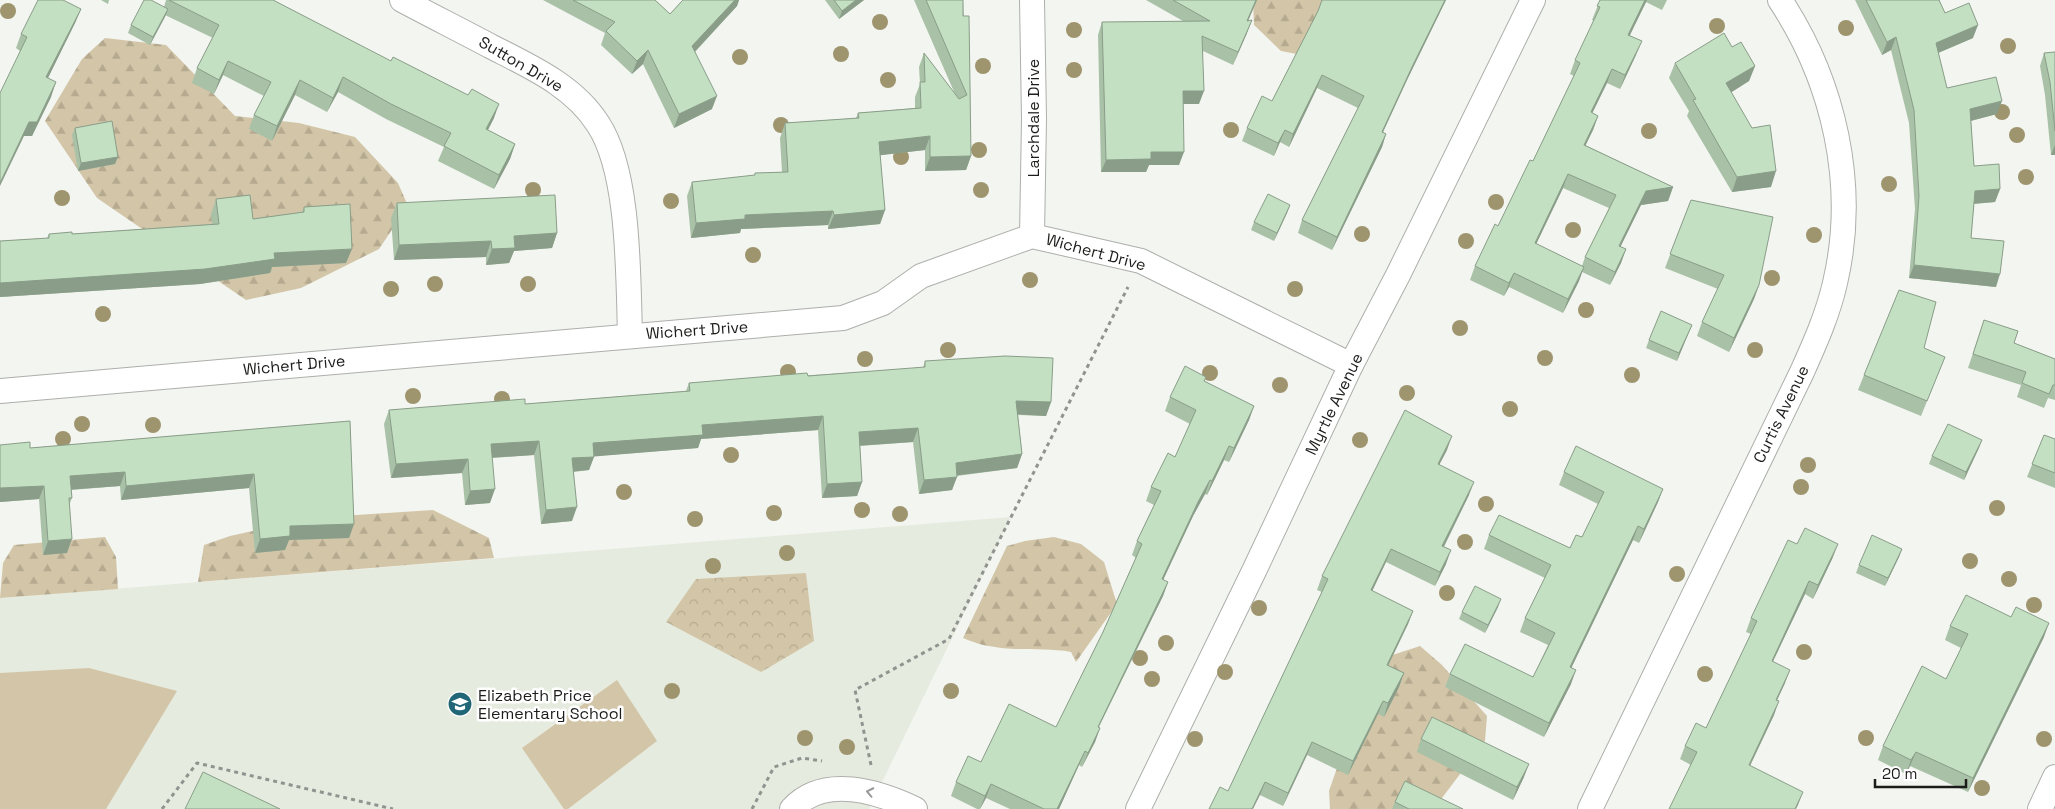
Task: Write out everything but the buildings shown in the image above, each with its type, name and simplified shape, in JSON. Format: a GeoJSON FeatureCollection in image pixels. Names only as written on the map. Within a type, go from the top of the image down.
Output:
{"type":"FeatureCollection","features":[{"type":"Feature","properties":{"kind":"street","name":"Sutton Drive"},"geometry":{"type":"LineString","coordinates":[[402,0],[544,74],[582,104],[599,124],[612,154],[618,176],[628,261],[630,335]]}},
{"type":"Feature","properties":{"kind":"street","name":"Larchdale Drive"},"geometry":{"type":"LineString","coordinates":[[1032,0],[1034,119],[1032,236]]}},
{"type":"Feature","properties":{"kind":"street","name":"Myrtle Avenue"},"geometry":{"type":"LineString","coordinates":[[1138,809],[1351,366],[1398,275],[1533,0]]}},
{"type":"Feature","properties":{"kind":"street","name":"Curtis Avenue"},"geometry":{"type":"LineString","coordinates":[[1590,809],[1802,372],[1821,328],[1835,282],[1842,233],[1842,179],[1838,141],[1825,91],[1808,47],[1780,0]]}},
{"type":"Feature","properties":{"kind":"street","name":"Wichert Drive"},"geometry":{"type":"LineString","coordinates":[[0,391],[843,318],[883,303],[921,276],[1032,236],[1141,261],[1351,366]]}},
{"type":"Feature","properties":{"kind":"street"},"geometry":{"type":"LineString","coordinates":[[2040,809],[2055,777]]}},
{"type":"Feature","properties":{"kind":"street"},"geometry":{"type":"LineString","coordinates":[[792,809],[800,800],[820,792],[849,788],[874,793],[916,809]]}},
{"type":"Feature","properties":{"kind":"path"},"geometry":{"type":"LineString","coordinates":[[871,766],[856,690],[948,639],[1141,261]]}},
{"type":"Feature","properties":{"kind":"path"},"geometry":{"type":"LineString","coordinates":[[162,809],[197,763],[394,809]]}},
{"type":"Feature","properties":{"kind":"shaded area","name":"Elizabeth Price Elementary School"},"geometry":{"type":"Polygon","coordinates":[[[1011,517],[869,809],[0,809],[0,598],[1011,517]]]}},
{"type":"Feature","properties":{"kind":"green space"},"geometry":{"type":"Polygon","coordinates":[[[1253,0],[1353,0],[1333,61],[1281,51],[1254,25],[1253,0]]]}},
{"type":"Feature","properties":{"kind":"green space"},"geometry":{"type":"Polygon","coordinates":[[[105,38],[166,45],[235,116],[299,123],[355,137],[398,183],[408,206],[379,249],[301,288],[246,300],[97,198],[45,121],[82,59],[105,38]]]}},
{"type":"Feature","properties":{"kind":"green space"},"geometry":{"type":"Polygon","coordinates":[[[433,510],[489,538],[494,558],[198,582],[204,545],[230,536],[310,518],[433,510]]]}},
{"type":"Feature","properties":{"kind":"green space"},"geometry":{"type":"Polygon","coordinates":[[[105,537],[116,557],[118,589],[0,598],[3,563],[14,545],[105,537]]]}},
{"type":"Feature","properties":{"kind":"green space"},"geometry":{"type":"Polygon","coordinates":[[[1054,537],[1081,544],[1104,562],[1117,604],[1076,662],[1071,652],[999,648],[982,645],[963,638],[1007,546],[1025,541],[1054,537]]]}},
{"type":"Feature","properties":{"kind":"green space"},"geometry":{"type":"Polygon","coordinates":[[[806,573],[814,641],[761,672],[666,622],[696,579],[806,573]]]}},
{"type":"Feature","properties":{"kind":"green space"},"geometry":{"type":"Polygon","coordinates":[[[1420,646],[1442,665],[1487,716],[1485,741],[1442,798],[1421,809],[1330,809],[1329,791],[1374,661],[1420,646]]]}},
{"type":"Feature","properties":{"kind":"green space"},"geometry":{"type":"Polygon","coordinates":[[[89,668],[177,691],[106,809],[0,809],[0,673],[89,668]]]}},
{"type":"Feature","properties":{"kind":"green space"},"geometry":{"type":"Polygon","coordinates":[[[617,680],[657,741],[568,809],[564,809],[522,748],[617,680]]]}},
{"type":"Feature","properties":{"kind":"place","name":"Elizabeth Price Elementary School"},"geometry":{"type":"Point","coordinates":[460,704]}}]}
